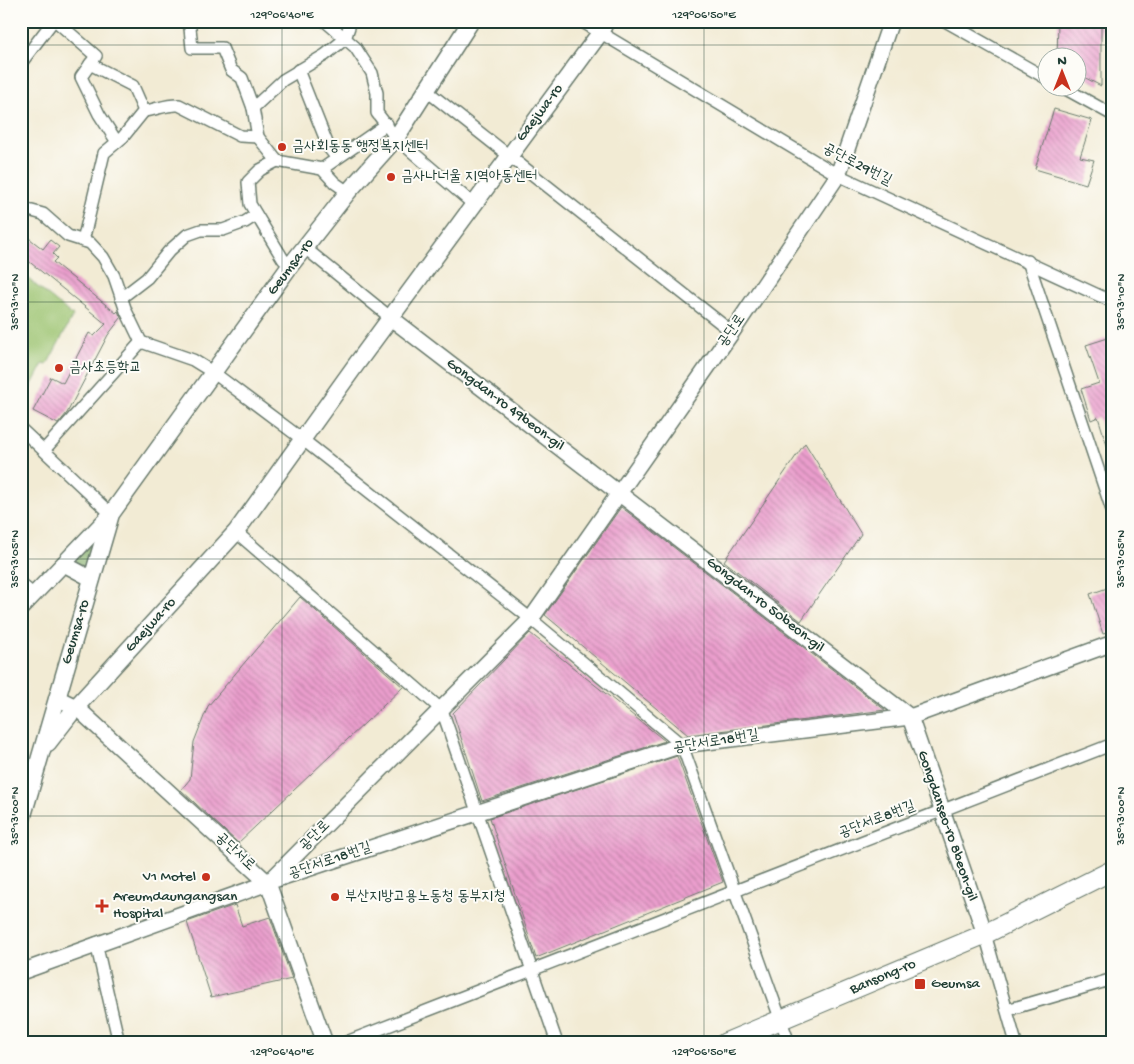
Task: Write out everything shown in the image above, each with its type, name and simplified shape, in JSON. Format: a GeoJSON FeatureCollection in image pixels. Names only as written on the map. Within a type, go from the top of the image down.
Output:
{"type":"FeatureCollection","features":[{"type":"Feature","properties":{"kind":"main road","name":"Geumsa-ro"},"geometry":{"type":"LineString","coordinates":[[42,751],[111,514],[290,266],[348,192],[396,138],[470,21]]}},
{"type":"Feature","properties":{"kind":"main road","name":"Gaejwa-ro"},"geometry":{"type":"LineString","coordinates":[[21,822],[42,751],[76,707],[236,532],[507,156],[603,27]]}},
{"type":"Feature","properties":{"kind":"main road","name":"Bansong-ro"},"geometry":{"type":"LineString","coordinates":[[725,1043],[985,934],[1113,870]]}},
{"type":"Feature","properties":{"kind":"street"},"geometry":{"type":"LineString","coordinates":[[21,63],[54,21],[93,60],[133,86],[144,111]]}},
{"type":"Feature","properties":{"kind":"street"},"geometry":{"type":"LineString","coordinates":[[187,21],[190,28],[192,48],[222,48],[231,70],[242,78],[253,108],[258,137],[277,161]]}},
{"type":"Feature","properties":{"kind":"street"},"geometry":{"type":"LineString","coordinates":[[325,21],[355,47],[372,73],[377,93],[377,113],[396,138],[473,204]]}},
{"type":"Feature","properties":{"kind":"street"},"geometry":{"type":"LineString","coordinates":[[253,108],[298,70],[325,55],[345,39],[351,21]]}},
{"type":"Feature","properties":{"kind":"street","name":"공단로29번길"},"geometry":{"type":"LineString","coordinates":[[581,21],[603,27],[838,175],[1028,261],[1113,302]]}},
{"type":"Feature","properties":{"kind":"street","name":"공단로"},"geometry":{"type":"LineString","coordinates":[[21,972],[268,883],[442,710],[530,619],[732,332],[838,175],[891,21]]}},
{"type":"Feature","properties":{"kind":"street"},"geometry":{"type":"LineString","coordinates":[[945,21],[1036,72]]}},
{"type":"Feature","properties":{"kind":"street"},"geometry":{"type":"LineString","coordinates":[[93,60],[81,77],[98,114],[117,142]]}},
{"type":"Feature","properties":{"kind":"street"},"geometry":{"type":"LineString","coordinates":[[298,70],[329,148],[336,157]]}},
{"type":"Feature","properties":{"kind":"street"},"geometry":{"type":"LineString","coordinates":[[427,91],[732,332]]}},
{"type":"Feature","properties":{"kind":"street"},"geometry":{"type":"LineString","coordinates":[[1082,98],[1113,115]]}},
{"type":"Feature","properties":{"kind":"street"},"geometry":{"type":"LineString","coordinates":[[144,111],[158,110],[168,104],[179,105],[240,136],[258,137]]}},
{"type":"Feature","properties":{"kind":"street"},"geometry":{"type":"LineString","coordinates":[[83,241],[104,153],[135,124],[144,111]]}},
{"type":"Feature","properties":{"kind":"street"},"geometry":{"type":"LineString","coordinates":[[322,169],[336,157],[386,124]]}},
{"type":"Feature","properties":{"kind":"street"},"geometry":{"type":"LineString","coordinates":[[290,266],[282,259],[250,204],[248,182],[260,170],[277,161],[322,169],[335,183],[348,192]]}},
{"type":"Feature","properties":{"kind":"street"},"geometry":{"type":"LineString","coordinates":[[1113,191],[1113,202]]}},
{"type":"Feature","properties":{"kind":"street"},"geometry":{"type":"LineString","coordinates":[[21,208],[43,214],[68,236],[90,244],[103,257],[114,276],[121,298],[141,342],[193,360],[214,373],[302,439],[530,619],[682,745],[790,1043]]}},
{"type":"Feature","properties":{"kind":"street"},"geometry":{"type":"LineString","coordinates":[[121,298],[147,278],[169,251],[187,235],[201,230],[224,230],[245,222],[256,215]]}},
{"type":"Feature","properties":{"kind":"street"},"geometry":{"type":"LineString","coordinates":[[305,248],[391,318]]}},
{"type":"Feature","properties":{"kind":"street"},"geometry":{"type":"LineString","coordinates":[[1028,261],[1113,513]]}},
{"type":"Feature","properties":{"kind":"street","name":"Gongdan-ro 49beon-gil"},"geometry":{"type":"LineString","coordinates":[[391,318],[619,492]]}},
{"type":"Feature","properties":{"kind":"street"},"geometry":{"type":"LineString","coordinates":[[45,449],[141,342]]}},
{"type":"Feature","properties":{"kind":"street"},"geometry":{"type":"LineString","coordinates":[[21,429],[45,449],[111,514]]}},
{"type":"Feature","properties":{"kind":"street","name":"Gongdan-ro 50beon-gil"},"geometry":{"type":"LineString","coordinates":[[619,492],[910,717]]}},
{"type":"Feature","properties":{"kind":"street","name":"Geumsa-ro"},"geometry":{"type":"LineString","coordinates":[[21,608],[111,514]]}},
{"type":"Feature","properties":{"kind":"street"},"geometry":{"type":"LineString","coordinates":[[236,532],[442,710],[557,1043]]}},
{"type":"Feature","properties":{"kind":"street"},"geometry":{"type":"LineString","coordinates":[[64,564],[92,579]]}},
{"type":"Feature","properties":{"kind":"street"},"geometry":{"type":"LineString","coordinates":[[21,584],[34,595]]}},
{"type":"Feature","properties":{"kind":"street","name":"공단서로18번길"},"geometry":{"type":"LineString","coordinates":[[268,883],[682,745],[910,717],[1113,643]]}},
{"type":"Feature","properties":{"kind":"street","name":"공단서로"},"geometry":{"type":"LineString","coordinates":[[57,698],[76,707],[268,883],[325,1043]]}},
{"type":"Feature","properties":{"kind":"street","name":"Gongdanseo-ro 8beon-gil"},"geometry":{"type":"LineString","coordinates":[[910,717],[985,934]]}},
{"type":"Feature","properties":{"kind":"street","name":"공단서로8번길"},"geometry":{"type":"LineString","coordinates":[[344,1043],[1113,744]]}},
{"type":"Feature","properties":{"kind":"street"},"geometry":{"type":"LineString","coordinates":[[985,934],[1016,1043]]}},
{"type":"Feature","properties":{"kind":"street"},"geometry":{"type":"LineString","coordinates":[[96,944],[119,1043]]}},
{"type":"Feature","properties":{"kind":"street"},"geometry":{"type":"LineString","coordinates":[[1007,1010],[1113,979]]}},
{"type":"Feature","properties":{"kind":"green space"},"geometry":{"type":"Polygon","coordinates":[[[21,273],[73,316],[47,365],[43,364],[27,394],[21,390],[21,273]]]}},
{"type":"Feature","properties":{"kind":"green space"},"geometry":{"type":"Polygon","coordinates":[[[99,532],[88,570],[73,562],[99,532]]]}},
{"type":"Feature","properties":{"kind":"building"},"geometry":{"type":"Polygon","coordinates":[[[1058,21],[1101,21],[1101,86],[1086,78],[1086,48],[1057,48],[1058,21]]]}},
{"type":"Feature","properties":{"kind":"building"},"geometry":{"type":"Polygon","coordinates":[[[1054,109],[1092,120],[1080,157],[1094,160],[1086,184],[1035,169],[1054,109]]]}},
{"type":"Feature","properties":{"kind":"building"},"geometry":{"type":"Polygon","coordinates":[[[21,232],[43,249],[50,240],[59,247],[53,254],[57,258],[53,262],[116,313],[118,311],[121,318],[108,335],[67,413],[58,424],[33,411],[51,377],[63,383],[89,333],[94,336],[106,324],[21,255],[21,232]]]}},
{"type":"Feature","properties":{"kind":"building"},"geometry":{"type":"Polygon","coordinates":[[[1111,337],[1113,342],[1113,458],[1111,458],[1098,417],[1091,420],[1081,389],[1099,383],[1086,345],[1111,337]]]}},
{"type":"Feature","properties":{"kind":"building"},"geometry":{"type":"Polygon","coordinates":[[[805,443],[861,534],[801,621],[724,561],[805,443]]]}},
{"type":"Feature","properties":{"kind":"building"},"geometry":{"type":"Polygon","coordinates":[[[621,507],[885,710],[688,735],[545,615],[621,507]]]}},
{"type":"Feature","properties":{"kind":"building"},"geometry":{"type":"Polygon","coordinates":[[[1113,586],[1113,631],[1103,634],[1090,594],[1113,586]]]}},
{"type":"Feature","properties":{"kind":"building"},"geometry":{"type":"Polygon","coordinates":[[[300,597],[403,687],[238,843],[181,790],[190,779],[194,742],[208,706],[300,597]]]}},
{"type":"Feature","properties":{"kind":"building"},"geometry":{"type":"Polygon","coordinates":[[[530,633],[665,741],[482,801],[453,713],[530,633]]]}},
{"type":"Feature","properties":{"kind":"building"},"geometry":{"type":"Polygon","coordinates":[[[677,756],[723,882],[536,958],[490,818],[677,756]]]}},
{"type":"Feature","properties":{"kind":"building"},"geometry":{"type":"Polygon","coordinates":[[[235,905],[242,926],[270,917],[292,979],[211,997],[187,922],[235,905]]]}},
{"type":"Feature","properties":{"kind":"place","name":"금사회동동 행정복지센터"},"geometry":{"type":"Point","coordinates":[282,147]}},
{"type":"Feature","properties":{"kind":"place","name":"금사나너울 지역아동센터"},"geometry":{"type":"Point","coordinates":[391,177]}},
{"type":"Feature","properties":{"kind":"place","name":"금사초등학교"},"geometry":{"type":"Point","coordinates":[59,368]}},
{"type":"Feature","properties":{"kind":"place","name":"V1 Motel"},"geometry":{"type":"Point","coordinates":[206,877]}},
{"type":"Feature","properties":{"kind":"place","name":"부산지방고용노동청 동부지청"},"geometry":{"type":"Point","coordinates":[335,897]}},
{"type":"Feature","properties":{"kind":"place","name":"Areumdaungangsan Hospital"},"geometry":{"type":"Point","coordinates":[102,906]}},
{"type":"Feature","properties":{"kind":"place","name":"Geumsa"},"geometry":{"type":"Point","coordinates":[920,984]}}]}
